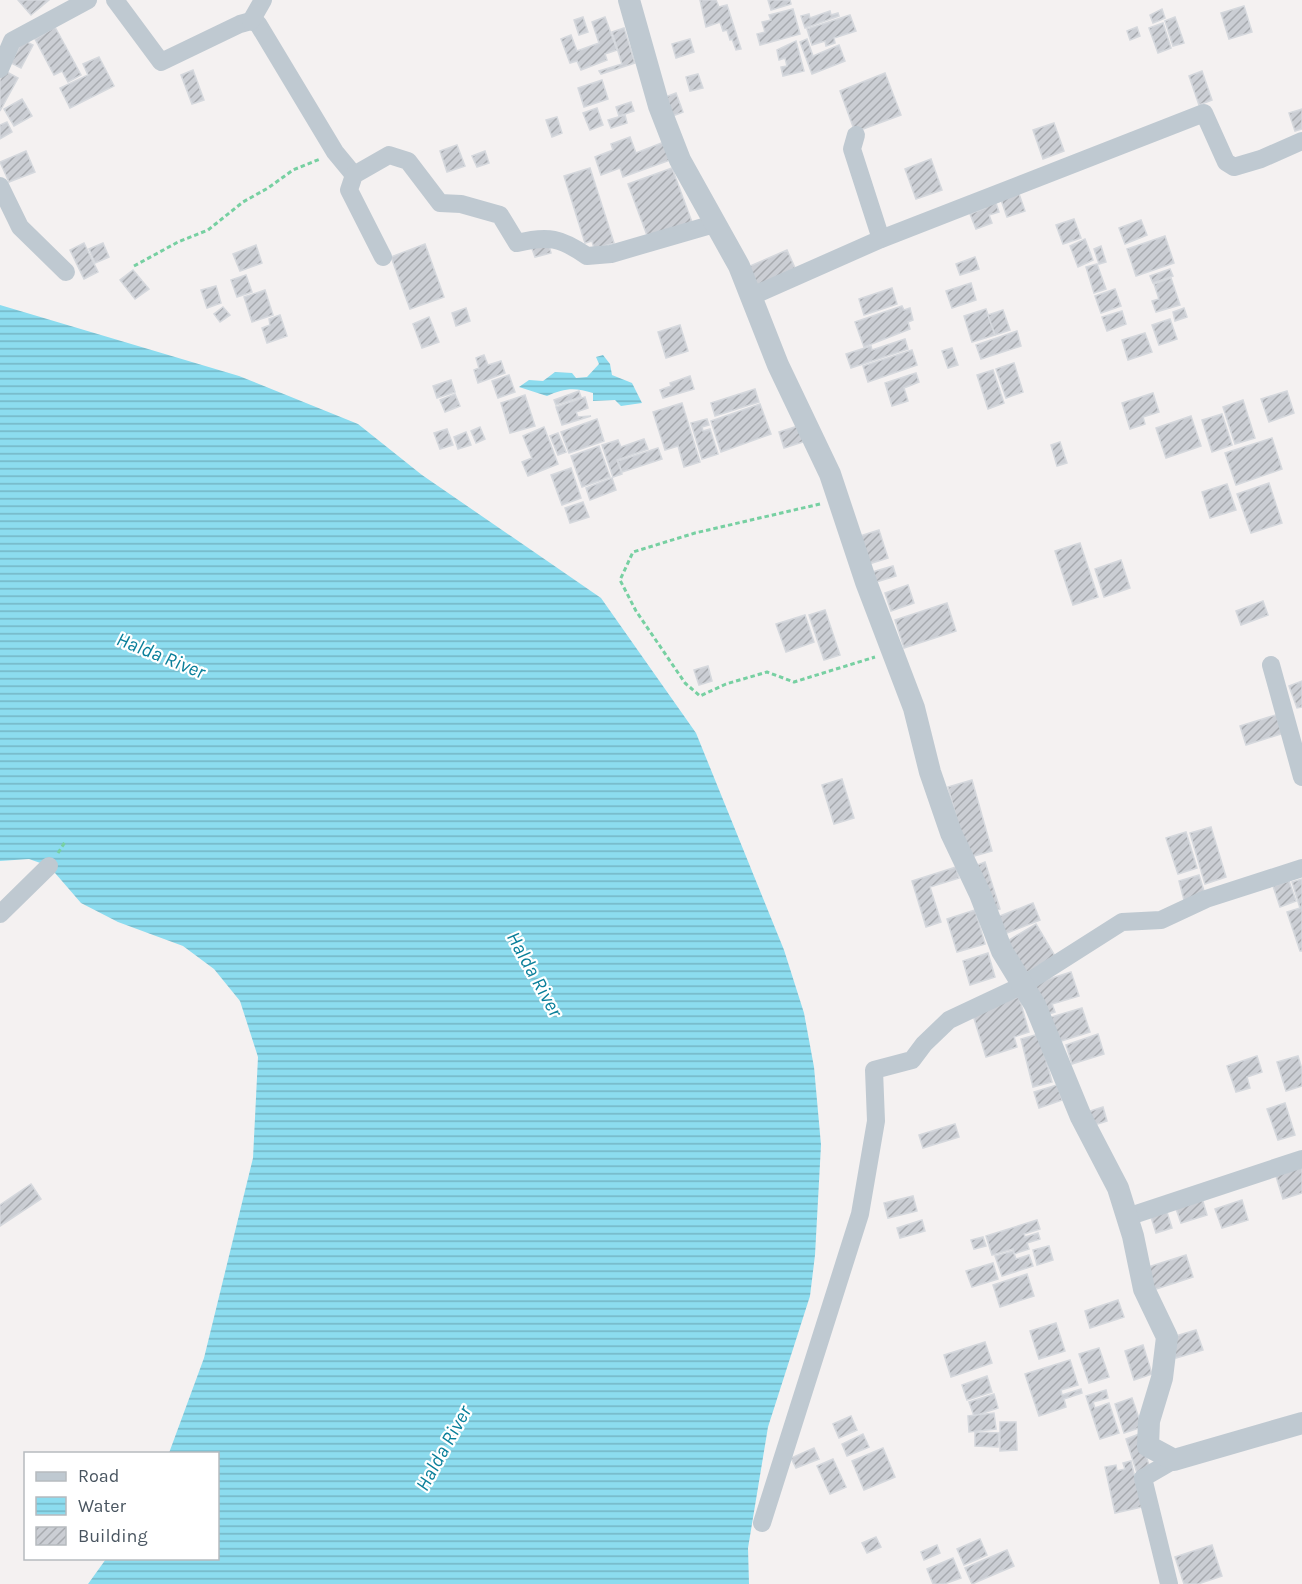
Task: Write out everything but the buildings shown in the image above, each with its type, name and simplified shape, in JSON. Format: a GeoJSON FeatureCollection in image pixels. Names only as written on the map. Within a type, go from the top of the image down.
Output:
{"type":"FeatureCollection","features":[{"type":"Feature","properties":{"kind":"street"},"geometry":{"type":"LineString","coordinates":[[115,0],[161,62],[251,21],[263,0]]}},
{"type":"Feature","properties":{"kind":"street"},"geometry":{"type":"LineString","coordinates":[[629,0],[659,106],[680,160],[752,296],[778,365],[830,474],[866,582],[914,708],[930,772],[951,833],[980,894],[1002,951],[1035,1005],[1081,1118],[1118,1188],[1144,1289],[1167,1337],[1162,1378],[1149,1421],[1148,1446],[1174,1460]]}},
{"type":"Feature","properties":{"kind":"street"},"geometry":{"type":"LineString","coordinates":[[0,69],[12,41],[80,1]]}},
{"type":"Feature","properties":{"kind":"street"},"geometry":{"type":"LineString","coordinates":[[251,21],[258,24],[335,152],[354,175]]}},
{"type":"Feature","properties":{"kind":"street"},"geometry":{"type":"LineString","coordinates":[[752,296],[881,238],[1204,113],[1226,162],[1234,167],[1261,159],[1302,141]]}},
{"type":"Feature","properties":{"kind":"street"},"geometry":{"type":"LineString","coordinates":[[856,135],[852,148],[881,238]]}},
{"type":"Feature","properties":{"kind":"street"},"geometry":{"type":"LineString","coordinates":[[383,256],[349,190],[354,175],[389,155],[408,161],[440,203],[461,204],[500,215],[517,243],[539,237],[566,242],[587,256],[611,254],[714,224]]}},
{"type":"Feature","properties":{"kind":"street"},"geometry":{"type":"LineString","coordinates":[[0,186],[20,227],[66,272]]}},
{"type":"Feature","properties":{"kind":"street"},"geometry":{"type":"LineString","coordinates":[[1271,665],[1302,777]]}},
{"type":"Feature","properties":{"kind":"street"},"geometry":{"type":"LineString","coordinates":[[0,914],[49,866]]}},
{"type":"Feature","properties":{"kind":"street"},"geometry":{"type":"LineString","coordinates":[[762,1522],[860,1214],[876,1121],[874,1070],[912,1060],[924,1044],[949,1020],[1023,985],[1122,922],[1161,920],[1206,899],[1302,868]]}},
{"type":"Feature","properties":{"kind":"street"},"geometry":{"type":"LineString","coordinates":[[1127,1217],[1302,1159]]}},
{"type":"Feature","properties":{"kind":"street"},"geometry":{"type":"LineString","coordinates":[[1169,1584],[1143,1478],[1174,1460],[1302,1423]]}},
{"type":"Feature","properties":{"kind":"path"},"geometry":{"type":"LineString","coordinates":[[134,266],[178,242],[208,230],[243,202],[292,170],[335,152]]}},
{"type":"Feature","properties":{"kind":"path"},"geometry":{"type":"LineString","coordinates":[[837,495],[823,504],[695,533],[633,552],[620,580],[636,611],[685,683],[700,696],[726,684],[767,672],[794,682],[892,652]]}},
{"type":"Feature","properties":{"kind":"water","name":"Halda River"},"geometry":{"type":"Polygon","coordinates":[[[0,305],[239,376],[358,424],[422,475],[601,598],[696,733],[784,950],[804,1013],[814,1067],[821,1145],[815,1255],[810,1296],[768,1427],[748,1548],[749,1584],[88,1584],[105,1560],[219,1560],[219,1452],[169,1452],[204,1358],[253,1158],[258,1057],[240,1001],[214,969],[183,946],[118,922],[81,903],[49,866],[29,859],[0,861],[0,305]]]}},
{"type":"Feature","properties":{"kind":"water"},"geometry":{"type":"Polygon","coordinates":[[[603,355],[610,364],[612,375],[632,383],[642,403],[621,406],[615,400],[593,401],[593,393],[581,390],[564,390],[547,396],[519,387],[529,380],[543,381],[555,372],[572,373],[576,378],[587,377],[599,364],[596,357],[603,355]]]}}]}
